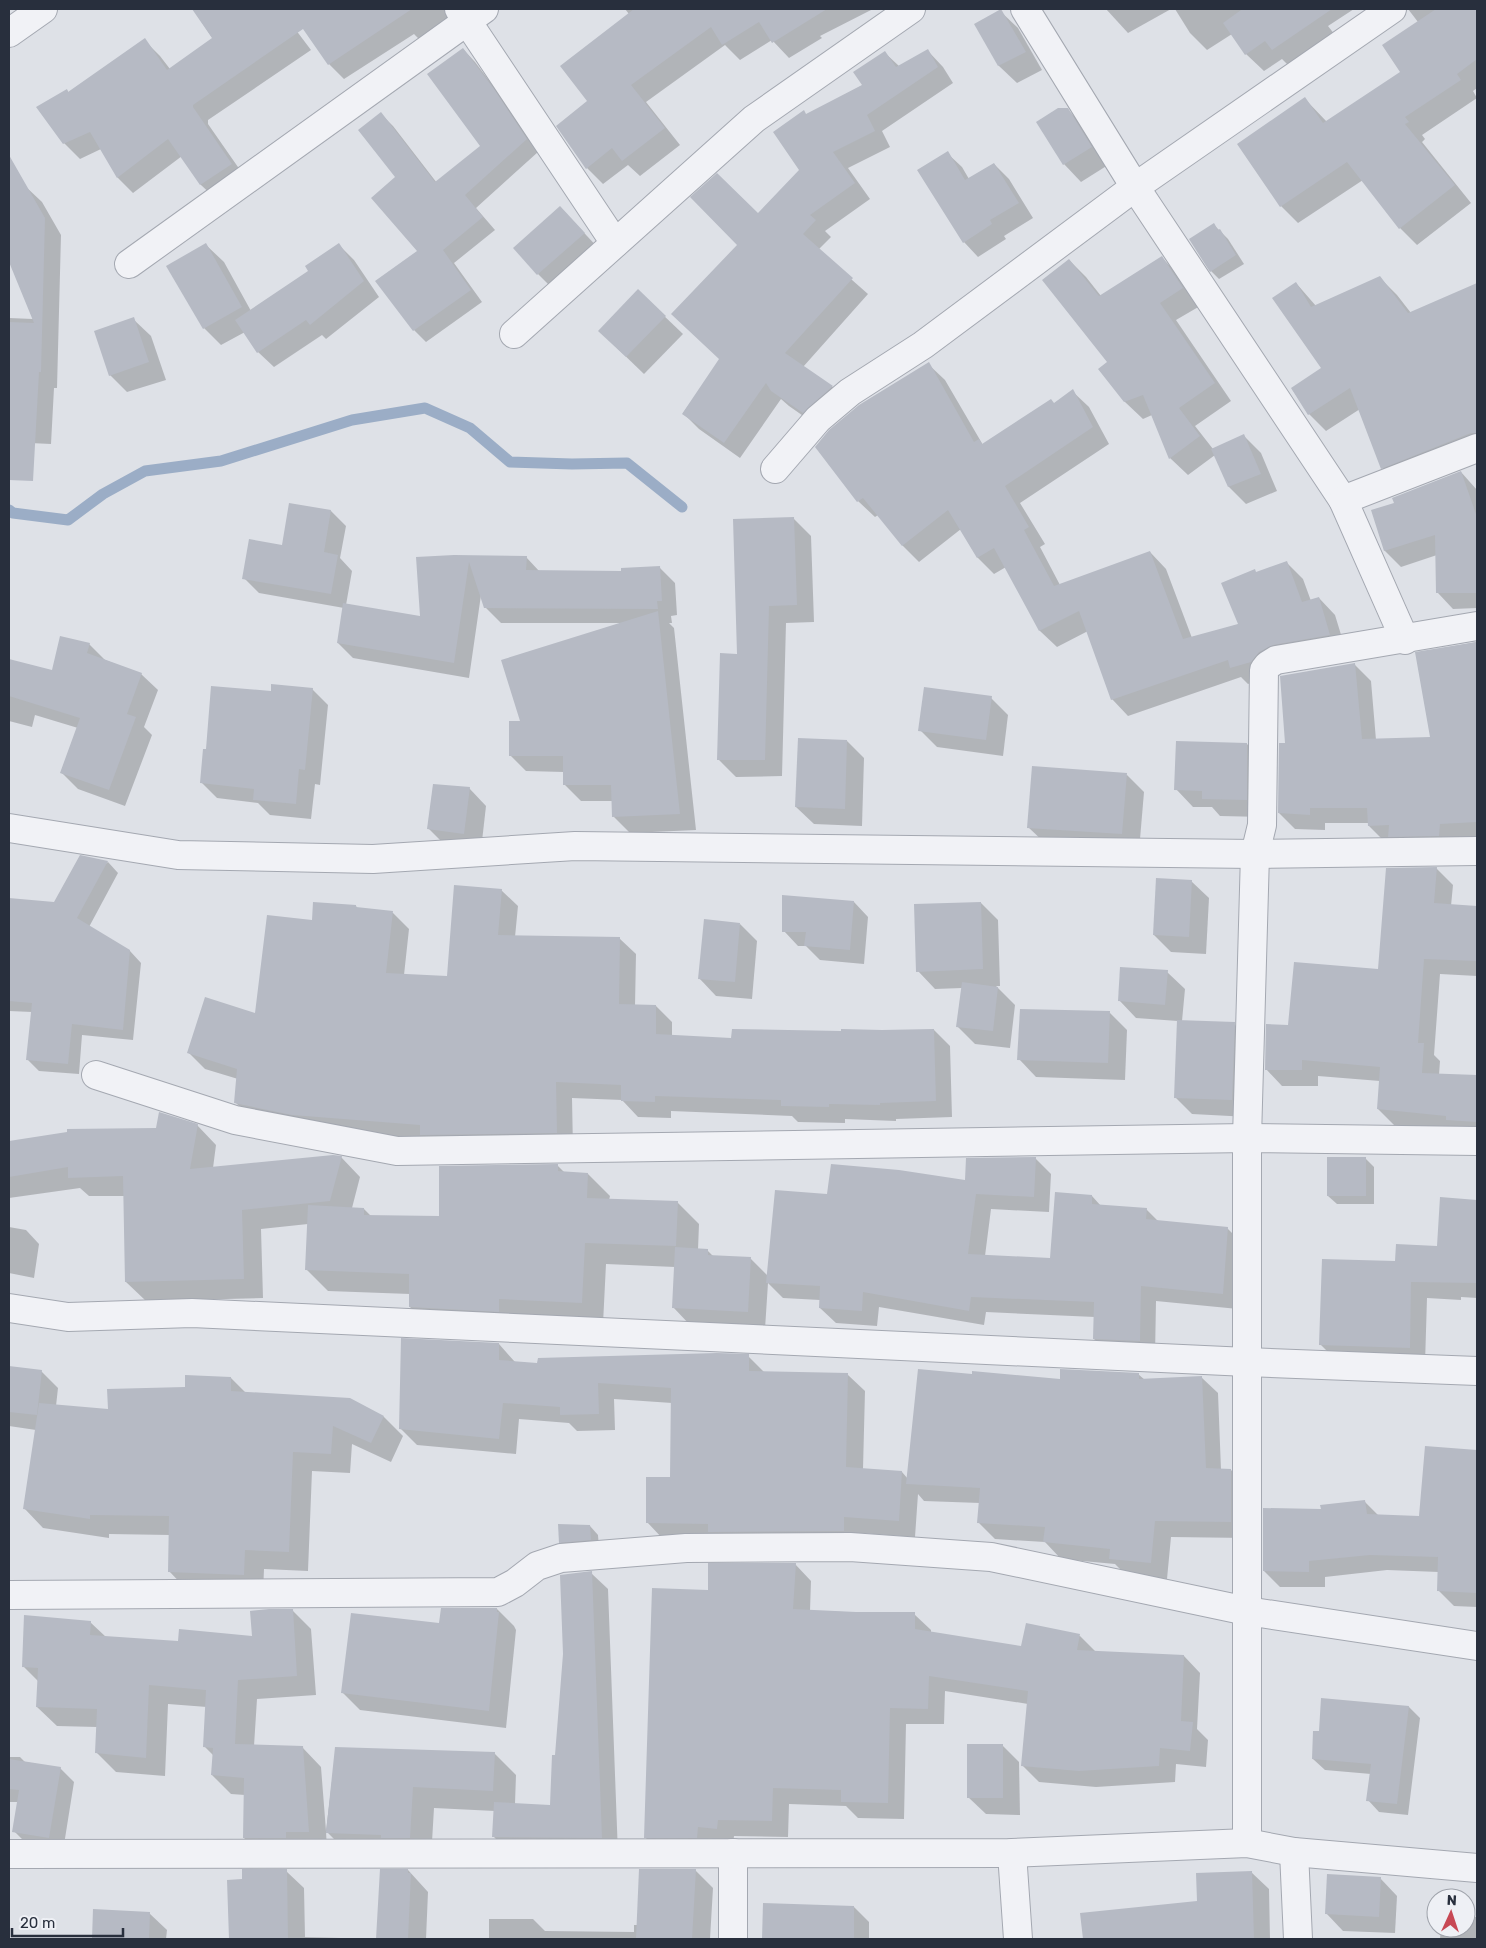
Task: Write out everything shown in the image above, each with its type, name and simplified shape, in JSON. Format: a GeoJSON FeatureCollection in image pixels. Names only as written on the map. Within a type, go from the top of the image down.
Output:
{"type":"FeatureCollection","features":[{"type":"Feature","properties":{"kind":"street"},"geometry":{"type":"LineString","coordinates":[[9,33],[43,9]]}},
{"type":"Feature","properties":{"kind":"street"},"geometry":{"type":"LineString","coordinates":[[514,334],[754,119],[911,9]]}},
{"type":"Feature","properties":{"kind":"street"},"geometry":{"type":"LineString","coordinates":[[1025,9],[1135,187],[1343,500],[1405,640]]}},
{"type":"Feature","properties":{"kind":"street"},"geometry":{"type":"LineString","coordinates":[[775,469],[818,419],[850,392],[923,345],[1135,187],[1392,9]]}},
{"type":"Feature","properties":{"kind":"street"},"geometry":{"type":"LineString","coordinates":[[129,264],[470,13],[615,243]]}},
{"type":"Feature","properties":{"kind":"street"},"geometry":{"type":"LineString","coordinates":[[1343,500],[1477,448]]}},
{"type":"Feature","properties":{"kind":"street"},"geometry":{"type":"LineString","coordinates":[[1247,1843],[1247,1138],[1255,854],[1262,824],[1264,670],[1276,660],[1405,640],[1477,626]]}},
{"type":"Feature","properties":{"kind":"street"},"geometry":{"type":"LineString","coordinates":[[9,828],[178,855],[374,860],[575,846],[1255,854],[1477,851]]}},
{"type":"Feature","properties":{"kind":"street"},"geometry":{"type":"LineString","coordinates":[[96,1075],[235,1120],[397,1151],[1247,1138],[1477,1141]]}},
{"type":"Feature","properties":{"kind":"street"},"geometry":{"type":"LineString","coordinates":[[9,1308],[68,1317],[202,1313],[1477,1371]]}},
{"type":"Feature","properties":{"kind":"street"},"geometry":{"type":"LineString","coordinates":[[9,1595],[498,1592],[515,1583],[537,1566],[561,1558],[686,1548],[850,1547],[992,1557],[1247,1611],[1477,1646]]}},
{"type":"Feature","properties":{"kind":"street"},"geometry":{"type":"LineString","coordinates":[[9,1854],[1012,1853],[1247,1843],[1294,1852],[1477,1868]]}},
{"type":"Feature","properties":{"kind":"street"},"geometry":{"type":"LineString","coordinates":[[1294,1852],[1298,1939]]}},
{"type":"Feature","properties":{"kind":"street"},"geometry":{"type":"LineString","coordinates":[[733,1853],[733,1939]]}},
{"type":"Feature","properties":{"kind":"street"},"geometry":{"type":"LineString","coordinates":[[1012,1853],[1018,1939]]}},
{"type":"Feature","properties":{"kind":"building"},"geometry":{"type":"Polygon","coordinates":[[[192,9],[412,9],[328,65],[303,29],[193,105],[232,164],[200,185],[168,139],[117,178],[90,132],[63,144],[36,107],[67,89],[68,92],[145,38],[167,70],[212,38],[192,9]]]}},
{"type":"Feature","properties":{"kind":"building"},"geometry":{"type":"Polygon","coordinates":[[[634,9],[827,9],[772,43],[759,22],[722,45],[711,27],[631,85],[665,128],[622,161],[612,148],[586,169],[556,126],[587,101],[560,66],[634,9]]]}},
{"type":"Feature","properties":{"kind":"building"},"geometry":{"type":"Polygon","coordinates":[[[1001,9],[1026,52],[998,66],[974,24],[1001,9]]]}},
{"type":"Feature","properties":{"kind":"building"},"geometry":{"type":"Polygon","coordinates":[[[1240,9],[1332,9],[1272,50],[1265,41],[1245,55],[1223,23],[1240,9]]]}},
{"type":"Feature","properties":{"kind":"building"},"geometry":{"type":"Polygon","coordinates":[[[1436,9],[1477,9],[1477,59],[1457,74],[1461,80],[1405,117],[1409,122],[1405,124],[1455,185],[1399,229],[1347,162],[1280,207],[1237,144],[1305,97],[1323,123],[1400,72],[1382,45],[1436,9]]]}},
{"type":"Feature","properties":{"kind":"building"},"geometry":{"type":"Polygon","coordinates":[[[463,48],[494,89],[527,139],[465,195],[483,217],[443,250],[471,290],[413,331],[375,281],[417,251],[371,198],[395,177],[358,130],[381,112],[435,182],[480,146],[427,74],[463,48]]]}},
{"type":"Feature","properties":{"kind":"building"},"geometry":{"type":"Polygon","coordinates":[[[928,49],[938,67],[867,115],[875,131],[833,152],[855,183],[810,215],[816,220],[803,234],[853,278],[785,353],[833,386],[803,413],[771,391],[766,383],[724,443],[682,414],[719,359],[671,314],[737,245],[690,197],[717,173],[758,213],[799,170],[773,132],[804,110],[806,114],[862,85],[853,72],[885,51],[896,67],[928,49]]]}},
{"type":"Feature","properties":{"kind":"building"},"geometry":{"type":"Polygon","coordinates":[[[1058,108],[1068,108],[1092,147],[1063,165],[1036,122],[1058,108]]]}},
{"type":"Feature","properties":{"kind":"building"},"geometry":{"type":"Polygon","coordinates":[[[948,151],[965,180],[994,163],[1019,203],[990,220],[992,224],[963,243],[917,170],[948,151]]]}},
{"type":"Feature","properties":{"kind":"building"},"geometry":{"type":"Polygon","coordinates":[[[9,155],[45,218],[41,372],[39,372],[33,481],[9,480],[9,322],[34,323],[9,262],[9,155]]]}},
{"type":"Feature","properties":{"kind":"building"},"geometry":{"type":"Polygon","coordinates":[[[560,206],[585,233],[537,275],[513,248],[560,206]]]}},
{"type":"Feature","properties":{"kind":"building"},"geometry":{"type":"Polygon","coordinates":[[[1214,223],[1218,230],[1220,229],[1236,255],[1210,272],[1189,239],[1214,223]]]}},
{"type":"Feature","properties":{"kind":"building"},"geometry":{"type":"Polygon","coordinates":[[[206,243],[242,307],[203,329],[166,266],[206,243]]]}},
{"type":"Feature","properties":{"kind":"building"},"geometry":{"type":"Polygon","coordinates":[[[339,243],[364,281],[310,325],[306,320],[257,353],[235,320],[308,271],[305,266],[339,243]]]}},
{"type":"Feature","properties":{"kind":"building"},"geometry":{"type":"Polygon","coordinates":[[[1162,256],[1183,288],[1160,303],[1215,383],[1179,408],[1200,436],[1169,459],[1143,395],[1124,402],[1098,369],[1107,362],[1042,280],[1069,259],[1099,296],[1162,256]]]}},
{"type":"Feature","properties":{"kind":"building"},"geometry":{"type":"Polygon","coordinates":[[[1380,276],[1408,313],[1477,283],[1477,433],[1471,433],[1381,469],[1350,388],[1308,415],[1291,388],[1321,368],[1272,298],[1296,282],[1311,307],[1380,276]]]}},
{"type":"Feature","properties":{"kind":"building"},"geometry":{"type":"Polygon","coordinates":[[[638,289],[666,316],[626,357],[598,331],[638,289]]]}},
{"type":"Feature","properties":{"kind":"building"},"geometry":{"type":"Polygon","coordinates":[[[134,317],[149,362],[109,376],[94,331],[134,317]]]}},
{"type":"Feature","properties":{"kind":"building"},"geometry":{"type":"Polygon","coordinates":[[[929,362],[974,442],[979,439],[982,444],[1051,399],[1054,403],[1073,389],[1093,427],[1005,486],[1029,527],[1024,530],[1054,586],[1150,551],[1183,639],[1238,624],[1221,583],[1255,569],[1256,572],[1287,561],[1302,602],[1319,597],[1330,635],[1273,645],[1259,652],[1251,662],[1230,668],[1228,660],[1111,700],[1079,611],[1039,631],[994,548],[977,558],[948,510],[902,546],[863,498],[857,502],[815,447],[829,430],[859,405],[929,362]]]}},
{"type":"Feature","properties":{"kind":"building"},"geometry":{"type":"Polygon","coordinates":[[[1244,434],[1261,474],[1228,487],[1211,449],[1244,434]]]}},
{"type":"Feature","properties":{"kind":"building"},"geometry":{"type":"Polygon","coordinates":[[[1461,471],[1477,517],[1477,593],[1436,593],[1435,535],[1384,551],[1371,510],[1394,503],[1392,498],[1461,471]]]}},
{"type":"Feature","properties":{"kind":"building"},"geometry":{"type":"Polygon","coordinates":[[[289,503],[331,510],[324,552],[338,555],[331,594],[242,579],[249,539],[282,545],[289,503]]]}},
{"type":"Feature","properties":{"kind":"building"},"geometry":{"type":"Polygon","coordinates":[[[794,517],[797,605],[769,606],[765,760],[717,760],[720,653],[737,654],[733,519],[794,517]]]}},
{"type":"Feature","properties":{"kind":"building"},"geometry":{"type":"Polygon","coordinates":[[[454,555],[527,556],[526,570],[621,571],[621,568],[660,566],[662,601],[657,601],[658,609],[484,608],[469,562],[454,663],[337,643],[343,603],[420,616],[416,557],[454,555]]]}},
{"type":"Feature","properties":{"kind":"building"},"geometry":{"type":"Polygon","coordinates":[[[658,611],[680,814],[612,817],[611,785],[563,785],[563,756],[509,756],[509,721],[520,721],[501,660],[658,611]]]}},
{"type":"Feature","properties":{"kind":"building"},"geometry":{"type":"Polygon","coordinates":[[[60,636],[90,643],[87,653],[142,673],[127,714],[136,717],[109,790],[60,773],[80,718],[9,696],[9,659],[52,670],[60,636]]]}},
{"type":"Feature","properties":{"kind":"building"},"geometry":{"type":"Polygon","coordinates":[[[1477,642],[1477,822],[1440,824],[1439,836],[1388,837],[1389,825],[1368,826],[1367,808],[1310,808],[1310,815],[1278,813],[1279,743],[1285,743],[1280,676],[1355,663],[1362,739],[1430,737],[1415,652],[1477,642]]]}},
{"type":"Feature","properties":{"kind":"building"},"geometry":{"type":"Polygon","coordinates":[[[271,684],[313,688],[305,770],[299,769],[296,804],[253,800],[254,789],[200,783],[203,749],[206,749],[211,686],[271,691],[271,684]]]}},
{"type":"Feature","properties":{"kind":"building"},"geometry":{"type":"Polygon","coordinates":[[[924,687],[992,696],[986,740],[918,731],[924,687]]]}},
{"type":"Feature","properties":{"kind":"building"},"geometry":{"type":"Polygon","coordinates":[[[798,738],[847,740],[845,809],[795,807],[798,738]]]}},
{"type":"Feature","properties":{"kind":"building"},"geometry":{"type":"Polygon","coordinates":[[[1176,741],[1247,743],[1247,800],[1202,799],[1202,791],[1174,790],[1176,741]]]}},
{"type":"Feature","properties":{"kind":"building"},"geometry":{"type":"Polygon","coordinates":[[[1032,766],[1127,773],[1122,834],[1027,828],[1032,766]]]}},
{"type":"Feature","properties":{"kind":"building"},"geometry":{"type":"Polygon","coordinates":[[[433,784],[470,787],[464,834],[427,829],[433,784]]]}},
{"type":"Feature","properties":{"kind":"building"},"geometry":{"type":"Polygon","coordinates":[[[80,855],[108,861],[77,918],[130,950],[123,1030],[72,1024],[68,1064],[26,1060],[32,1003],[9,1001],[9,898],[54,902],[80,855]]]}},
{"type":"Feature","properties":{"kind":"building"},"geometry":{"type":"Polygon","coordinates":[[[1437,867],[1434,903],[1477,906],[1477,961],[1424,959],[1418,1043],[1424,1043],[1422,1073],[1477,1075],[1477,1122],[1446,1120],[1446,1116],[1377,1109],[1380,1067],[1302,1060],[1302,1070],[1265,1070],[1266,1024],[1288,1025],[1294,962],[1378,969],[1386,868],[1437,867]]]}},
{"type":"Feature","properties":{"kind":"building"},"geometry":{"type":"Polygon","coordinates":[[[1156,878],[1192,880],[1189,937],[1153,935],[1156,878]]]}},
{"type":"Feature","properties":{"kind":"building"},"geometry":{"type":"Polygon","coordinates":[[[454,885],[502,889],[498,935],[620,937],[619,1004],[656,1005],[656,1034],[731,1038],[732,1029],[841,1031],[841,1029],[934,1029],[936,1101],[880,1103],[880,1105],[829,1104],[829,1107],[781,1106],[781,1100],[655,1096],[655,1102],[621,1101],[621,1085],[556,1082],[557,1133],[420,1135],[420,1125],[292,1115],[234,1103],[237,1069],[187,1053],[205,997],[255,1013],[267,915],[312,920],[313,902],[356,905],[356,907],[393,911],[386,973],[447,976],[454,885]]]}},
{"type":"Feature","properties":{"kind":"building"},"geometry":{"type":"Polygon","coordinates":[[[782,895],[854,901],[850,950],[804,946],[806,932],[782,932],[782,895]]]}},
{"type":"Feature","properties":{"kind":"building"},"geometry":{"type":"Polygon","coordinates":[[[981,902],[983,969],[916,972],[914,904],[981,902]]]}},
{"type":"Feature","properties":{"kind":"building"},"geometry":{"type":"Polygon","coordinates":[[[704,919],[740,923],[735,982],[698,979],[704,919]]]}},
{"type":"Feature","properties":{"kind":"building"},"geometry":{"type":"Polygon","coordinates":[[[1120,967],[1168,970],[1165,1005],[1118,1001],[1120,967]]]}},
{"type":"Feature","properties":{"kind":"building"},"geometry":{"type":"Polygon","coordinates":[[[962,982],[998,987],[993,1031],[956,1027],[962,982]]]}},
{"type":"Feature","properties":{"kind":"building"},"geometry":{"type":"Polygon","coordinates":[[[1020,1009],[1110,1011],[1108,1063],[1017,1060],[1020,1009]]]}},
{"type":"Feature","properties":{"kind":"building"},"geometry":{"type":"Polygon","coordinates":[[[1177,1020],[1235,1022],[1232,1100],[1174,1098],[1177,1020]]]}},
{"type":"Feature","properties":{"kind":"building"},"geometry":{"type":"Polygon","coordinates":[[[159,1112],[198,1124],[190,1169],[333,1155],[342,1156],[330,1201],[242,1210],[244,1279],[125,1282],[123,1176],[68,1178],[68,1167],[9,1177],[9,1141],[67,1132],[67,1129],[156,1128],[159,1112]]]}},
{"type":"Feature","properties":{"kind":"building"},"geometry":{"type":"Polygon","coordinates":[[[1036,1157],[1034,1197],[976,1194],[968,1254],[1050,1258],[1055,1192],[1092,1195],[1092,1204],[1147,1208],[1146,1219],[1228,1227],[1223,1294],[1141,1286],[1140,1341],[1093,1339],[1094,1302],[971,1297],[969,1311],[863,1292],[862,1311],[819,1308],[820,1286],[766,1283],[775,1190],[827,1194],[831,1164],[899,1170],[965,1180],[966,1158],[1036,1157]]]}},
{"type":"Feature","properties":{"kind":"building"},"geometry":{"type":"Polygon","coordinates":[[[1327,1157],[1366,1157],[1366,1196],[1327,1196],[1327,1157]]]}},
{"type":"Feature","properties":{"kind":"building"},"geometry":{"type":"Polygon","coordinates":[[[558,1164],[558,1171],[588,1173],[587,1198],[678,1201],[676,1246],[585,1243],[582,1303],[499,1299],[499,1312],[409,1307],[409,1274],[305,1270],[308,1205],[364,1208],[364,1215],[439,1216],[439,1166],[558,1164]]]}},
{"type":"Feature","properties":{"kind":"building"},"geometry":{"type":"Polygon","coordinates":[[[1440,1197],[1477,1200],[1477,1283],[1411,1282],[1410,1348],[1319,1345],[1322,1259],[1395,1261],[1396,1244],[1437,1246],[1440,1197]]]}},
{"type":"Feature","properties":{"kind":"building"},"geometry":{"type":"Polygon","coordinates":[[[675,1247],[708,1249],[708,1255],[751,1257],[748,1312],[672,1308],[675,1247]]]}},
{"type":"Feature","properties":{"kind":"building"},"geometry":{"type":"Polygon","coordinates":[[[401,1338],[499,1343],[499,1360],[537,1363],[538,1358],[717,1353],[749,1354],[749,1371],[848,1373],[846,1467],[902,1471],[899,1521],[844,1517],[844,1531],[708,1532],[708,1524],[646,1523],[646,1477],[670,1477],[671,1388],[598,1383],[599,1414],[560,1415],[560,1407],[503,1403],[499,1439],[399,1429],[401,1338]]]}},
{"type":"Feature","properties":{"kind":"building"},"geometry":{"type":"Polygon","coordinates":[[[9,1366],[42,1370],[37,1415],[9,1412],[9,1366]]]}},
{"type":"Feature","properties":{"kind":"building"},"geometry":{"type":"Polygon","coordinates":[[[918,1369],[972,1374],[972,1371],[1060,1379],[1060,1369],[1139,1373],[1139,1379],[1202,1376],[1206,1468],[1231,1469],[1231,1522],[1155,1521],[1151,1563],[1109,1559],[1110,1549],[1043,1542],[1045,1527],[977,1523],[980,1488],[906,1484],[918,1369]]]}},
{"type":"Feature","properties":{"kind":"building"},"geometry":{"type":"Polygon","coordinates":[[[185,1375],[231,1377],[231,1391],[350,1398],[384,1416],[371,1443],[333,1426],[331,1454],[293,1452],[289,1552],[245,1550],[244,1575],[168,1572],[169,1516],[90,1515],[90,1519],[23,1509],[39,1403],[108,1409],[107,1389],[185,1387],[185,1375]]]}},
{"type":"Feature","properties":{"kind":"building"},"geometry":{"type":"Polygon","coordinates":[[[1425,1446],[1477,1450],[1477,1593],[1437,1591],[1438,1557],[1370,1555],[1309,1561],[1309,1572],[1263,1571],[1263,1508],[1321,1509],[1320,1505],[1365,1500],[1367,1514],[1419,1516],[1425,1446]]]}},
{"type":"Feature","properties":{"kind":"building"},"geometry":{"type":"Polygon","coordinates":[[[558,1524],[590,1525],[591,1540],[559,1543],[558,1524]]]}},
{"type":"Feature","properties":{"kind":"building"},"geometry":{"type":"Polygon","coordinates":[[[708,1563],[796,1563],[793,1609],[915,1612],[915,1629],[1021,1646],[1026,1623],[1080,1634],[1077,1650],[1184,1655],[1181,1721],[1193,1722],[1190,1751],[1160,1748],[1159,1766],[1079,1771],[1021,1766],[1028,1691],[929,1676],[928,1709],[890,1708],[888,1803],[841,1802],[841,1790],[773,1788],[772,1821],[718,1820],[717,1829],[698,1827],[697,1838],[644,1838],[652,1588],[708,1590],[708,1563]]]}},
{"type":"Feature","properties":{"kind":"building"},"geometry":{"type":"Polygon","coordinates":[[[592,1571],[602,1838],[492,1837],[494,1802],[550,1805],[552,1755],[555,1755],[563,1654],[560,1575],[592,1571]]]}},
{"type":"Feature","properties":{"kind":"building"},"geometry":{"type":"Polygon","coordinates":[[[441,1608],[497,1608],[497,1612],[499,1612],[489,1711],[341,1693],[351,1613],[439,1623],[441,1608]]]}},
{"type":"Feature","properties":{"kind":"building"},"geometry":{"type":"Polygon","coordinates":[[[293,1609],[297,1676],[238,1680],[235,1744],[303,1746],[309,1832],[286,1832],[286,1838],[243,1838],[244,1778],[211,1775],[213,1748],[203,1747],[206,1690],[149,1685],[146,1758],[95,1753],[97,1709],[36,1707],[38,1668],[22,1667],[24,1615],[91,1621],[90,1635],[178,1641],[179,1629],[252,1636],[250,1611],[293,1609]]]}},
{"type":"Feature","properties":{"kind":"building"},"geometry":{"type":"Polygon","coordinates":[[[1321,1698],[1409,1706],[1397,1804],[1366,1801],[1371,1764],[1312,1759],[1313,1731],[1319,1731],[1321,1698]]]}},
{"type":"Feature","properties":{"kind":"building"},"geometry":{"type":"Polygon","coordinates":[[[967,1744],[1003,1744],[1003,1798],[967,1798],[967,1744]]]}},
{"type":"Feature","properties":{"kind":"building"},"geometry":{"type":"Polygon","coordinates":[[[335,1747],[495,1752],[493,1791],[413,1787],[410,1838],[381,1838],[381,1835],[326,1833],[335,1747]]]}},
{"type":"Feature","properties":{"kind":"building"},"geometry":{"type":"Polygon","coordinates":[[[9,1759],[61,1767],[49,1838],[12,1832],[19,1790],[9,1789],[9,1759]]]}},
{"type":"Feature","properties":{"kind":"building"},"geometry":{"type":"Polygon","coordinates":[[[242,1869],[287,1869],[288,1939],[229,1939],[227,1880],[242,1879],[242,1869]]]}},
{"type":"Feature","properties":{"kind":"building"},"geometry":{"type":"Polygon","coordinates":[[[380,1869],[408,1869],[408,1873],[411,1873],[408,1939],[376,1939],[380,1869]]]}},
{"type":"Feature","properties":{"kind":"building"},"geometry":{"type":"Polygon","coordinates":[[[639,1869],[696,1869],[692,1939],[636,1939],[639,1869]]]}},
{"type":"Feature","properties":{"kind":"building"},"geometry":{"type":"Polygon","coordinates":[[[1252,1871],[1254,1939],[1083,1939],[1080,1913],[1197,1901],[1196,1873],[1252,1871]]]}},
{"type":"Feature","properties":{"kind":"building"},"geometry":{"type":"Polygon","coordinates":[[[1327,1874],[1381,1877],[1379,1917],[1325,1914],[1327,1874]]]}},
{"type":"Feature","properties":{"kind":"building"},"geometry":{"type":"Polygon","coordinates":[[[763,1903],[854,1906],[854,1939],[762,1939],[763,1903]]]}},
{"type":"Feature","properties":{"kind":"building"},"geometry":{"type":"Polygon","coordinates":[[[93,1909],[150,1912],[149,1939],[92,1939],[93,1909]]]}},
{"type":"Feature","properties":{"kind":"waterway"},"geometry":{"type":"LineString","coordinates":[[9,510],[13,513],[68,520],[103,494],[145,471],[221,461],[352,420],[425,408],[470,428],[510,462],[627,463],[682,507]]}}]}
